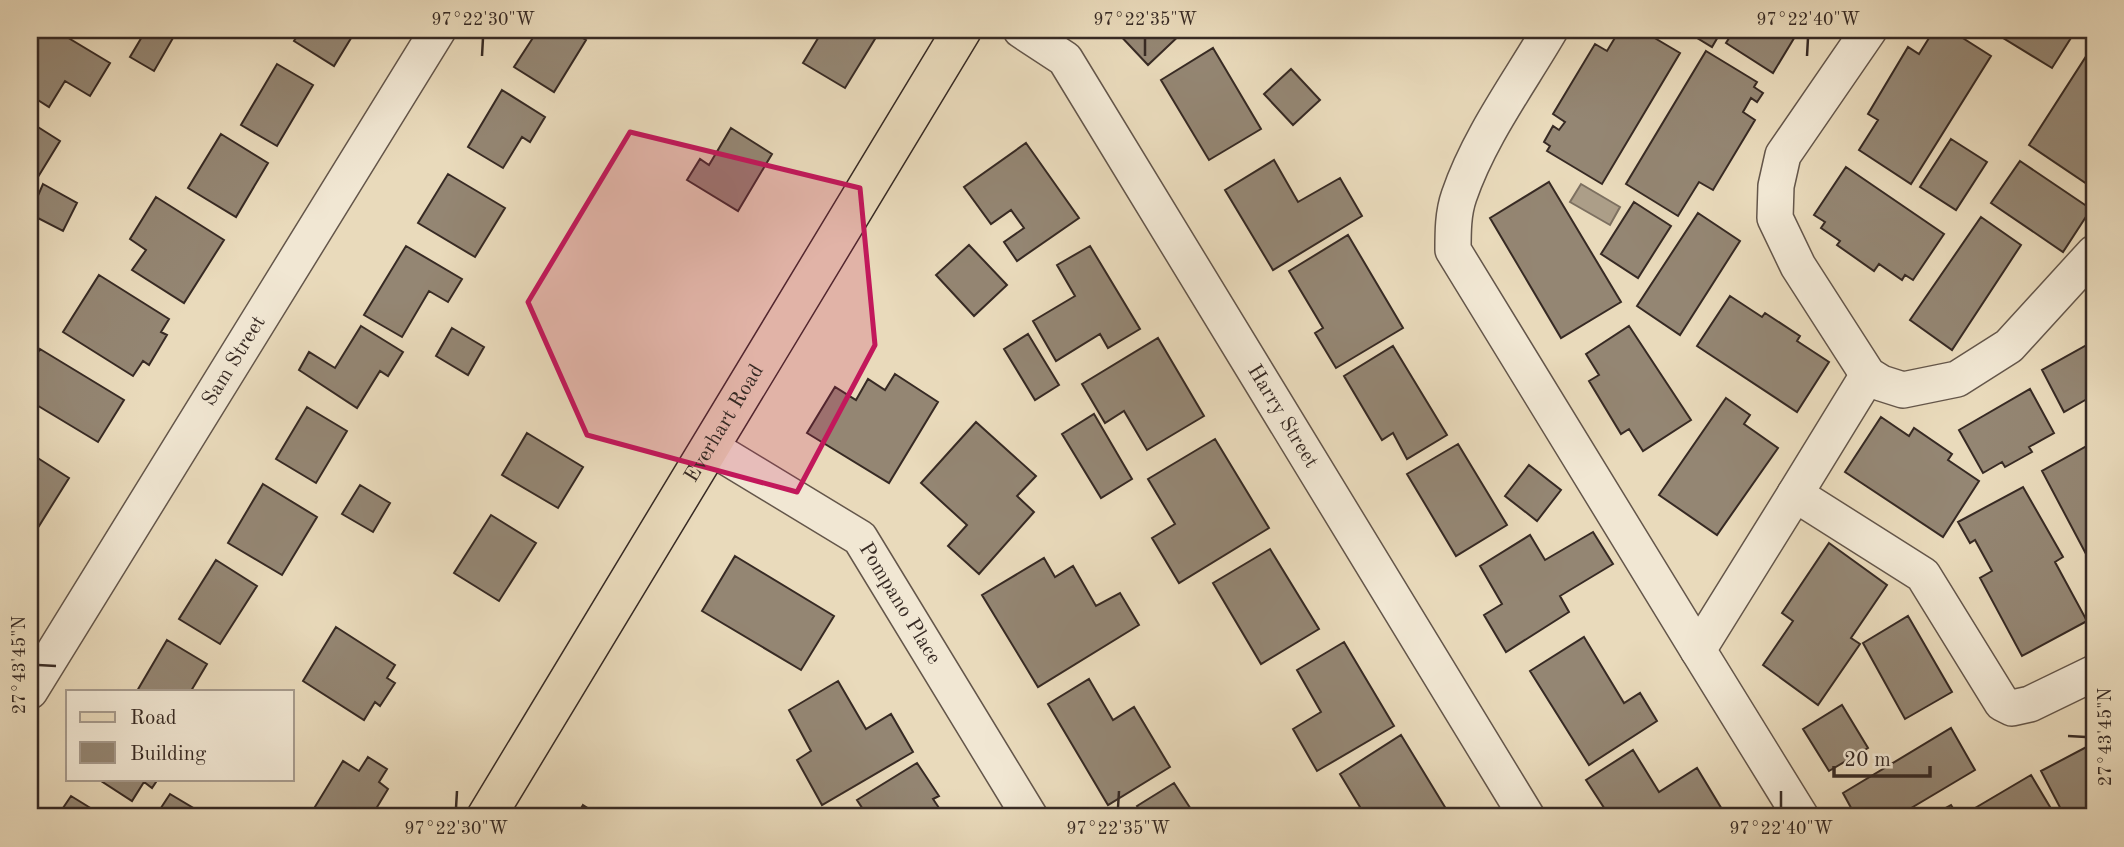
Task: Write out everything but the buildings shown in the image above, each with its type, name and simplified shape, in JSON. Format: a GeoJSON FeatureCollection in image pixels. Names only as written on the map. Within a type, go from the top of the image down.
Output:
{"type":"FeatureCollection","features":[{"type":"Feature","properties":{"kind":"main road","name":"Everhart Road"},"geometry":{"type":"LineString","coordinates":[[486,817],[962,30]]}},
{"type":"Feature","properties":{"kind":"street","name":"Sam Street"},"geometry":{"type":"LineString","coordinates":[[30,691],[438,30]]}},
{"type":"Feature","properties":{"kind":"street","name":"Harry Street"},"geometry":{"type":"LineString","coordinates":[[1021,30],[1065,59],[1527,817]]}},
{"type":"Feature","properties":{"kind":"street"},"geometry":{"type":"LineString","coordinates":[[1550,30],[1484,141],[1459,196],[1454,221],[1453,250],[1801,817]]}},
{"type":"Feature","properties":{"kind":"street"},"geometry":{"type":"LineString","coordinates":[[1869,30],[1783,155],[1776,186],[1775,219],[1798,266],[1868,375],[1881,383],[1903,390],[1957,379],[2009,346],[2094,253]]}},
{"type":"Feature","properties":{"kind":"street"},"geometry":{"type":"LineString","coordinates":[[1698,650],[1868,375]]}},
{"type":"Feature","properties":{"kind":"street","name":"Pompano Place"},"geometry":{"type":"LineString","coordinates":[[710,447],[860,538],[1030,817]]}},
{"type":"Feature","properties":{"kind":"street"},"geometry":{"type":"LineString","coordinates":[[1795,494],[1923,575],[2002,703],[2012,708],[2030,704],[2094,673]]}},
{"type":"Feature","properties":{"kind":"highlighted area"},"geometry":{"type":"Polygon","coordinates":[[[630,132],[860,188],[875,345],[797,492],[587,435],[528,302],[630,132]]]}},
{"type":"Feature","properties":{"kind":"shaded area"},"geometry":{"type":"Polygon","coordinates":[[[1581,184],[1620,207],[1610,225],[1570,202],[1581,184]]]}}]}
